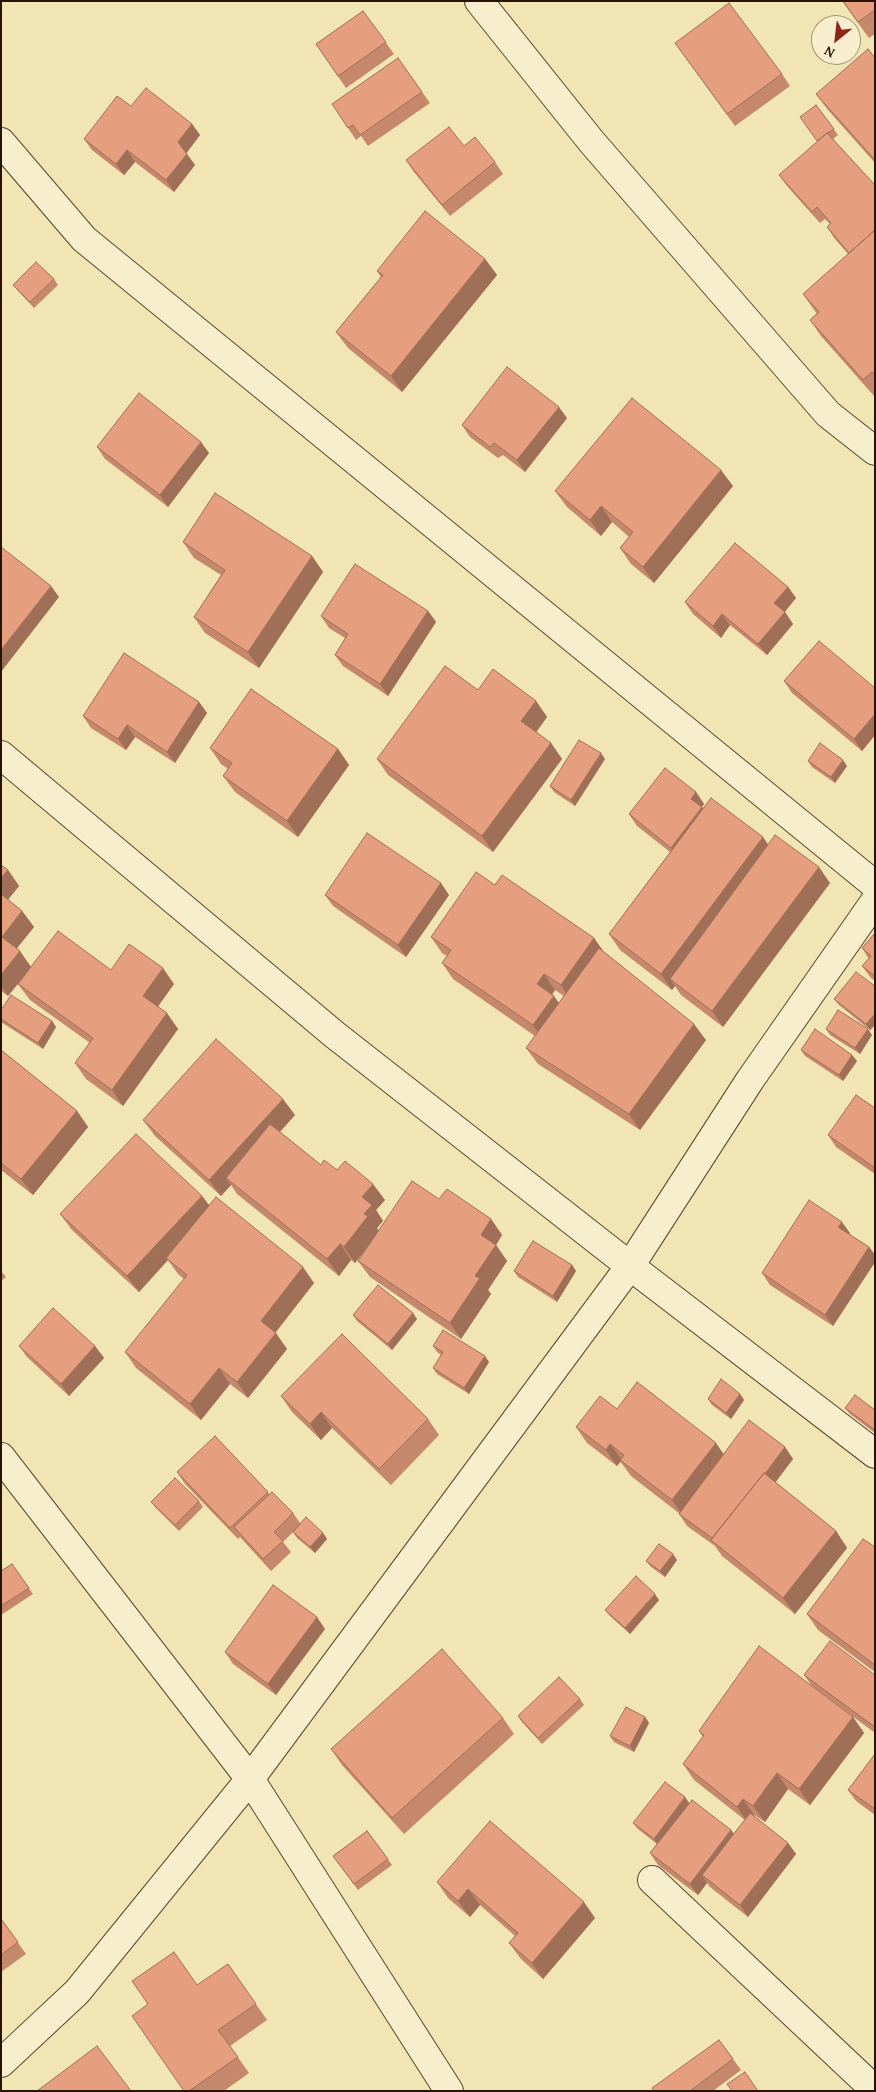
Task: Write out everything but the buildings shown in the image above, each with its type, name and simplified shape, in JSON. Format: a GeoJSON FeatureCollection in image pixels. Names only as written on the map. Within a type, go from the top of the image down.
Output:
{"type":"FeatureCollection","features":[{"type":"Feature","properties":{"kind":"street"},"geometry":{"type":"LineString","coordinates":[[479,1],[591,141],[828,414],[875,451]]}},
{"type":"Feature","properties":{"kind":"street"},"geometry":{"type":"LineString","coordinates":[[1,142],[84,239],[875,885]]}},
{"type":"Feature","properties":{"kind":"street"},"geometry":{"type":"LineString","coordinates":[[1,755],[335,1035],[630,1266],[875,1454]]}},
{"type":"Feature","properties":{"kind":"street"},"geometry":{"type":"LineString","coordinates":[[1,2063],[77,1992],[250,1779],[630,1266],[750,1080],[875,901]]}},
{"type":"Feature","properties":{"kind":"street"},"geometry":{"type":"LineString","coordinates":[[1,1457],[250,1779],[449,2091]]}},
{"type":"Feature","properties":{"kind":"street"},"geometry":{"type":"LineString","coordinates":[[652,1880],[875,2090]]}}]}
